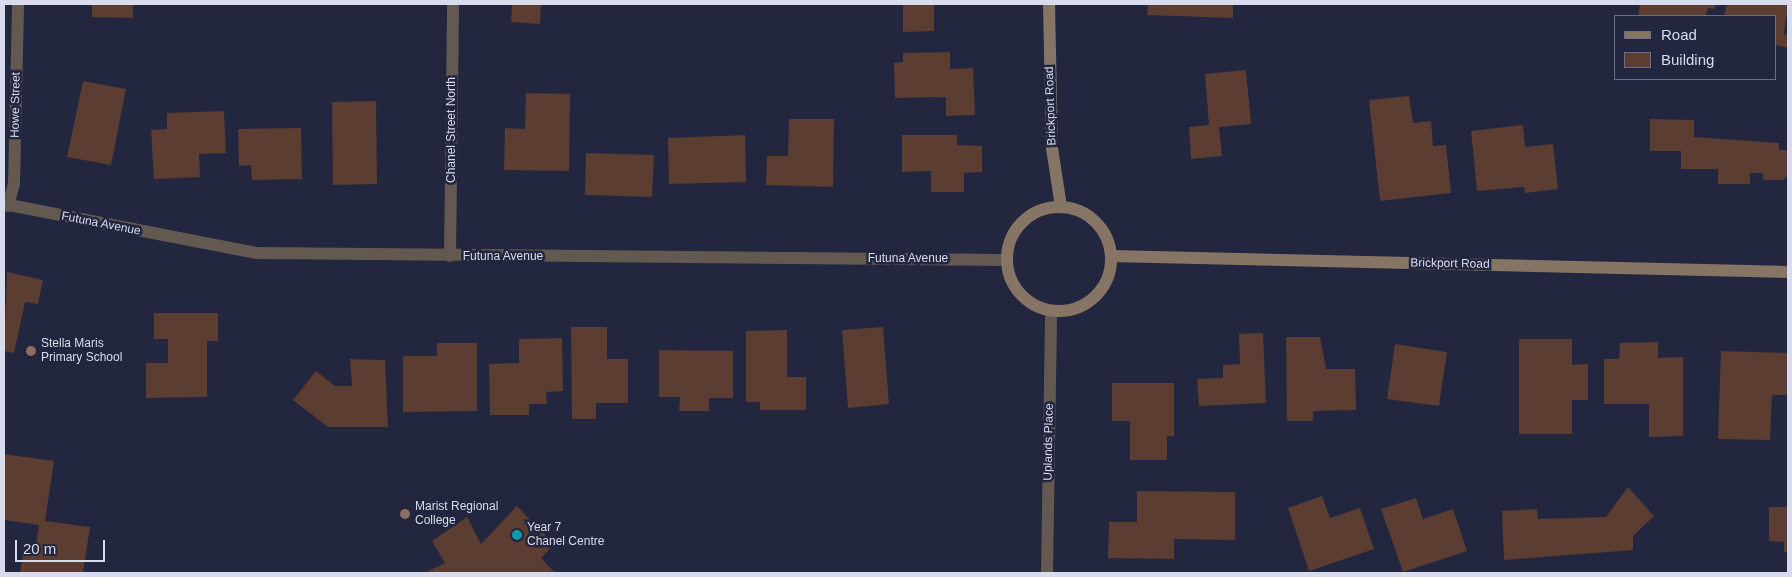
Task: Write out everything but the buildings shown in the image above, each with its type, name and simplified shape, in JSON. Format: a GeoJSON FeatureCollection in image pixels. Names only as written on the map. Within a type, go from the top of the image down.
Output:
{"type":"FeatureCollection","features":[{"type":"Feature","properties":{"kind":"street","name":"Howe Street"},"geometry":{"type":"LineString","coordinates":[[6,205],[14,184],[18,4]]}},
{"type":"Feature","properties":{"kind":"street","name":"Chanel Street North"},"geometry":{"type":"LineString","coordinates":[[450,256],[452,4]]}},
{"type":"Feature","properties":{"kind":"street","name":"Brickport Road"},"geometry":{"type":"LineString","coordinates":[[1049,4],[1052,148],[1062,207]]}},
{"type":"Feature","properties":{"kind":"street","name":"Futuna Avenue"},"geometry":{"type":"LineString","coordinates":[[6,205],[257,253],[1007,260]]}},
{"type":"Feature","properties":{"kind":"street"},"geometry":{"type":"LineString","coordinates":[[1062,207],[1090,217],[1108,241],[1111,256],[1104,286],[1094,297],[1081,306],[1051,311],[1025,298],[1015,287],[1007,260],[1009,243],[1029,216],[1062,207]]}},
{"type":"Feature","properties":{"kind":"street","name":"Brickport Road"},"geometry":{"type":"LineString","coordinates":[[1111,256],[1788,272]]}},
{"type":"Feature","properties":{"kind":"street","name":"Uplands Place"},"geometry":{"type":"LineString","coordinates":[[1047,573],[1051,311]]}},
{"type":"Feature","properties":{"kind":"place","name":"Stella Maris Primary School"},"geometry":{"type":"Point","coordinates":[31,351]}},
{"type":"Feature","properties":{"kind":"place","name":"Marist Regional College"},"geometry":{"type":"Point","coordinates":[405,514]}},
{"type":"Feature","properties":{"kind":"place","name":"Year 7 Chanel Centre"},"geometry":{"type":"Point","coordinates":[517,535]}}]}
